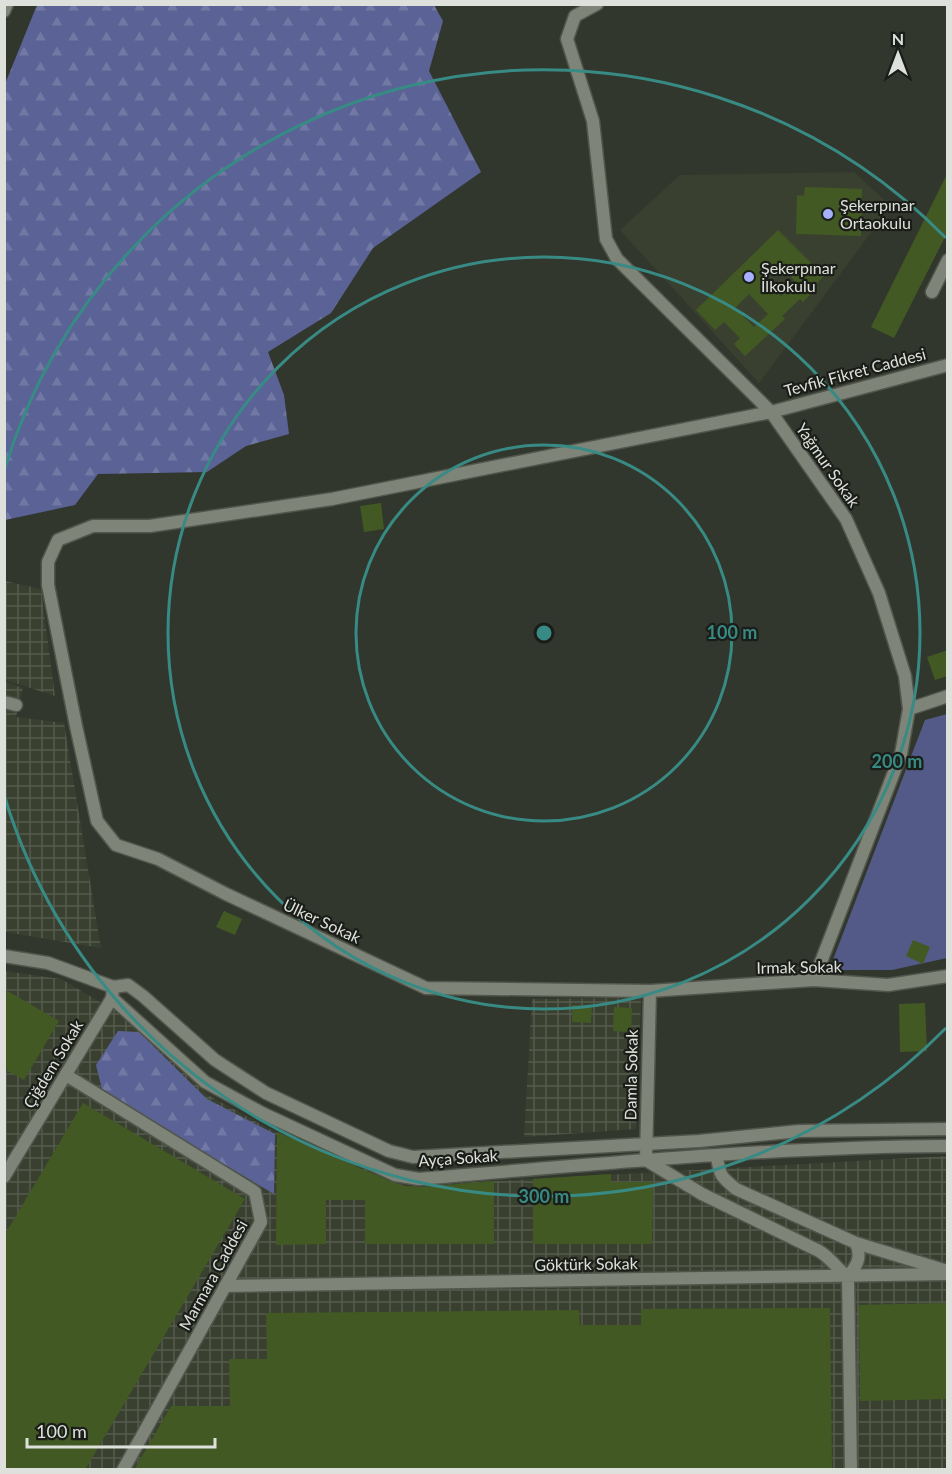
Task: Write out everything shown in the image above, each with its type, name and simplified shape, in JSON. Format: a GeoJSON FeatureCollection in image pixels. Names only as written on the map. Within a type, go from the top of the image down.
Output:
{"type":"FeatureCollection","features":[{"type":"Feature","properties":{"kind":"street"},"geometry":{"type":"LineString","coordinates":[[4,11],[7,4]]}},
{"type":"Feature","properties":{"kind":"street","name":"Yağmur Sokak"},"geometry":{"type":"LineString","coordinates":[[597,4],[575,16],[567,39],[593,121],[606,239],[616,259],[771,412],[846,519],[879,593],[905,676],[909,709],[901,754],[814,980]]}},
{"type":"Feature","properties":{"kind":"street"},"geometry":{"type":"LineString","coordinates":[[932,292],[948,261]]}},
{"type":"Feature","properties":{"kind":"street","name":"Tevfik Fikret Caddesi"},"geometry":{"type":"LineString","coordinates":[[76,726],[48,585],[48,562],[58,540],[93,526],[150,526],[332,499],[771,412],[948,365]]}},
{"type":"Feature","properties":{"kind":"street"},"geometry":{"type":"LineString","coordinates":[[909,709],[948,696]]}},
{"type":"Feature","properties":{"kind":"street","name":"Ülker Sokak"},"geometry":{"type":"LineString","coordinates":[[76,726],[97,820],[116,845],[158,859],[226,894],[426,987],[650,991]]}},
{"type":"Feature","properties":{"kind":"street","name":"Ayça Sokak"},"geometry":{"type":"LineString","coordinates":[[4,956],[48,963],[112,993],[205,1083],[262,1113],[395,1175],[419,1179],[717,1155],[818,1149],[948,1146]]}},
{"type":"Feature","properties":{"kind":"street","name":"Irmak Sokak"},"geometry":{"type":"LineString","coordinates":[[650,991],[814,980],[888,986],[948,976]]}},
{"type":"Feature","properties":{"kind":"street"},"geometry":{"type":"LineString","coordinates":[[112,993],[128,985],[215,1060],[266,1093],[389,1150],[413,1157],[647,1144],[799,1131],[948,1129]]}},
{"type":"Feature","properties":{"kind":"street","name":"Damla Sokak"},"geometry":{"type":"LineString","coordinates":[[646,1160],[650,991]]}},
{"type":"Feature","properties":{"kind":"street","name":"Çiğdem Sokak"},"geometry":{"type":"LineString","coordinates":[[4,1177],[66,1075],[112,993]]}},
{"type":"Feature","properties":{"kind":"street","name":"Marmara Caddesi"},"geometry":{"type":"LineString","coordinates":[[66,1075],[255,1192],[261,1222],[123,1470]]}},
{"type":"Feature","properties":{"kind":"street"},"geometry":{"type":"LineString","coordinates":[[717,1155],[721,1177],[736,1189],[856,1243],[948,1273]]}},
{"type":"Feature","properties":{"kind":"street"},"geometry":{"type":"LineString","coordinates":[[646,1160],[702,1194],[825,1254],[848,1277]]}},
{"type":"Feature","properties":{"kind":"street"},"geometry":{"type":"LineString","coordinates":[[851,1470],[848,1277],[858,1264],[860,1251],[856,1243]]}},
{"type":"Feature","properties":{"kind":"street","name":"Göktürk Sokak"},"geometry":{"type":"LineString","coordinates":[[225,1286],[848,1277],[948,1273]]}},
{"type":"Feature","properties":{"kind":"shaded area"},"geometry":{"type":"Polygon","coordinates":[[[854,172],[891,206],[759,383],[620,230],[680,175],[854,172]]]}},
{"type":"Feature","properties":{"kind":"shaded area"},"geometry":{"type":"Polygon","coordinates":[[[5,581],[41,589],[55,696],[5,680],[5,581]]]}},
{"type":"Feature","properties":{"kind":"shaded area"},"geometry":{"type":"Polygon","coordinates":[[[4,681],[23,688],[16,717],[64,723],[101,948],[5,932],[4,681]]]}},
{"type":"Feature","properties":{"kind":"shaded area"},"geometry":{"type":"Polygon","coordinates":[[[947,714],[947,958],[892,970],[829,970],[925,720],[947,714]]]}},
{"type":"Feature","properties":{"kind":"shaded area"},"geometry":{"type":"Polygon","coordinates":[[[5,971],[61,979],[133,1021],[208,1095],[269,1129],[406,1186],[947,1156],[947,1469],[5,1470],[5,971]]]}},
{"type":"Feature","properties":{"kind":"shaded area"},"geometry":{"type":"Polygon","coordinates":[[[641,998],[636,1129],[524,1137],[532,999],[641,998]]]}},
{"type":"Feature","properties":{"kind":"green space"},"geometry":{"type":"Polygon","coordinates":[[[37,5],[434,5],[443,21],[429,71],[481,172],[373,248],[331,313],[268,352],[284,395],[289,434],[246,446],[207,472],[98,474],[75,505],[5,520],[5,84],[37,5]]]}},
{"type":"Feature","properties":{"kind":"green space"},"geometry":{"type":"Polygon","coordinates":[[[118,1031],[139,1032],[207,1099],[275,1134],[274,1194],[103,1093],[96,1065],[118,1031]]]}},
{"type":"Feature","properties":{"kind":"building"},"geometry":{"type":"Polygon","coordinates":[[[948,172],[948,231],[894,338],[871,327],[948,172]]]}},
{"type":"Feature","properties":{"kind":"building"},"geometry":{"type":"Polygon","coordinates":[[[805,187],[862,189],[861,236],[796,234],[797,195],[804,196],[805,187]]]}},
{"type":"Feature","properties":{"kind":"building"},"geometry":{"type":"Polygon","coordinates":[[[778,230],[824,276],[815,285],[817,288],[803,302],[800,299],[782,316],[785,319],[745,356],[734,344],[740,338],[724,322],[715,330],[696,310],[778,230]],[[778,264],[764,278],[781,296],[796,282],[778,264]],[[749,294],[735,308],[754,327],[768,314],[749,294]]]}},
{"type":"Feature","properties":{"kind":"building"},"geometry":{"type":"Polygon","coordinates":[[[381,503],[384,529],[364,532],[360,506],[381,503]]]}},
{"type":"Feature","properties":{"kind":"building"},"geometry":{"type":"Polygon","coordinates":[[[948,650],[948,676],[935,680],[927,657],[948,650]]]}},
{"type":"Feature","properties":{"kind":"building"},"geometry":{"type":"Polygon","coordinates":[[[224,911],[242,919],[235,935],[216,927],[224,911]]]}},
{"type":"Feature","properties":{"kind":"building"},"geometry":{"type":"Polygon","coordinates":[[[913,940],[930,947],[923,964],[906,956],[913,940]]]}},
{"type":"Feature","properties":{"kind":"building"},"geometry":{"type":"Polygon","coordinates":[[[4,989],[59,1021],[24,1080],[4,1069],[4,989]]]}},
{"type":"Feature","properties":{"kind":"building"},"geometry":{"type":"Polygon","coordinates":[[[925,1003],[927,1051],[900,1052],[899,1004],[925,1003]]]}},
{"type":"Feature","properties":{"kind":"building"},"geometry":{"type":"Polygon","coordinates":[[[572,1005],[592,1006],[591,1023],[572,1022],[572,1005]]]}},
{"type":"Feature","properties":{"kind":"building"},"geometry":{"type":"Polygon","coordinates":[[[614,1007],[632,1008],[631,1032],[613,1031],[614,1007]]]}},
{"type":"Feature","properties":{"kind":"building"},"geometry":{"type":"Polygon","coordinates":[[[83,1103],[245,1199],[85,1470],[4,1470],[4,1236],[83,1103]]]}},
{"type":"Feature","properties":{"kind":"building"},"geometry":{"type":"Polygon","coordinates":[[[277,1132],[406,1186],[494,1181],[494,1244],[365,1244],[365,1200],[326,1200],[326,1244],[276,1245],[277,1132]]]}},
{"type":"Feature","properties":{"kind":"building"},"geometry":{"type":"Polygon","coordinates":[[[611,1174],[611,1182],[653,1182],[652,1244],[533,1244],[533,1179],[611,1174]]]}},
{"type":"Feature","properties":{"kind":"building"},"geometry":{"type":"Polygon","coordinates":[[[948,1303],[948,1399],[860,1401],[859,1305],[948,1303]]]}},
{"type":"Feature","properties":{"kind":"building"},"geometry":{"type":"Polygon","coordinates":[[[830,1308],[832,1470],[134,1470],[171,1406],[230,1406],[229,1359],[267,1359],[266,1313],[579,1310],[580,1325],[641,1325],[641,1309],[830,1308]]]}},
{"type":"Feature","properties":{"kind":"place","name":"Şekerpınar Ortaokulu"},"geometry":{"type":"Point","coordinates":[828,214]}},
{"type":"Feature","properties":{"kind":"place","name":"Şekerpınar İlkokulu"},"geometry":{"type":"Point","coordinates":[749,277]}}]}
